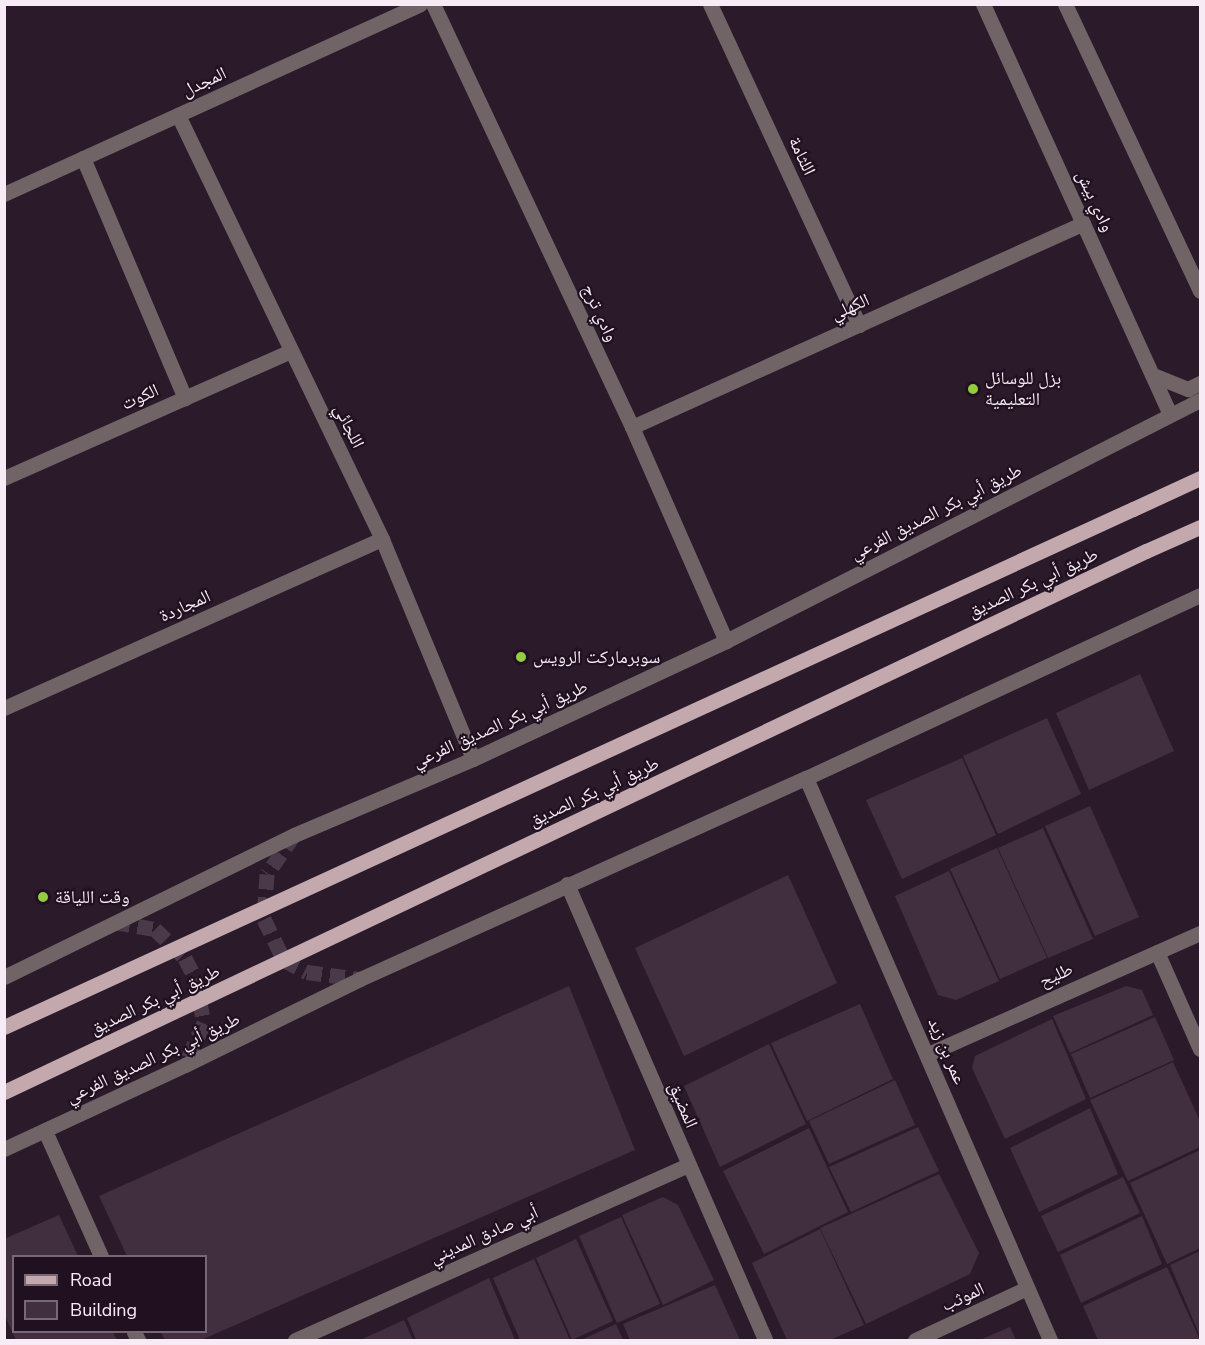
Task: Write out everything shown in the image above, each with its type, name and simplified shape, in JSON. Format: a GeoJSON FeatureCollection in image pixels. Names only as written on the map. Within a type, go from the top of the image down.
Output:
{"type":"FeatureCollection","features":[{"type":"Feature","properties":{"kind":"main road","name":"طريق أبي بكر الصديق"},"geometry":{"type":"LineString","coordinates":[[4,1027],[1200,478]]}},
{"type":"Feature","properties":{"kind":"main road","name":"طريق أبي بكر الصديق"},"geometry":{"type":"LineString","coordinates":[[4,1092],[1200,527]]}},
{"type":"Feature","properties":{"kind":"street","name":"المجدل"},"geometry":{"type":"LineString","coordinates":[[4,194],[420,4]]}},
{"type":"Feature","properties":{"kind":"street","name":"وادي ترج"},"geometry":{"type":"LineString","coordinates":[[433,4],[632,427],[726,640]]}},
{"type":"Feature","properties":{"kind":"street","name":"اللثامة"},"geometry":{"type":"LineString","coordinates":[[710,4],[859,324]]}},
{"type":"Feature","properties":{"kind":"street","name":"وادي بيش"},"geometry":{"type":"LineString","coordinates":[[983,4],[1170,414]]}},
{"type":"Feature","properties":{"kind":"street"},"geometry":{"type":"LineString","coordinates":[[1065,4],[1200,291]]}},
{"type":"Feature","properties":{"kind":"street","name":"اللجائي"},"geometry":{"type":"LineString","coordinates":[[178,115],[382,539],[473,759]]}},
{"type":"Feature","properties":{"kind":"street"},"geometry":{"type":"LineString","coordinates":[[83,158],[185,398]]}},
{"type":"Feature","properties":{"kind":"street","name":"الكهلي"},"geometry":{"type":"LineString","coordinates":[[632,427],[1083,223]]}},
{"type":"Feature","properties":{"kind":"street","name":"الكوت"},"geometry":{"type":"LineString","coordinates":[[4,478],[291,351]]}},
{"type":"Feature","properties":{"kind":"street"},"geometry":{"type":"LineString","coordinates":[[1153,375],[1188,389],[1200,383]]}},
{"type":"Feature","properties":{"kind":"street","name":"طريق أبي بكر الصديق الفرعي"},"geometry":{"type":"LineString","coordinates":[[4,977],[294,835],[473,759],[726,640],[1200,400]]}},
{"type":"Feature","properties":{"kind":"street","name":"المجاردة"},"geometry":{"type":"LineString","coordinates":[[4,708],[382,539]]}},
{"type":"Feature","properties":{"kind":"street","name":"طريق أبي بكر الصديق الفرعي"},"geometry":{"type":"LineString","coordinates":[[4,1149],[371,974],[806,778],[1200,595]]}},
{"type":"Feature","properties":{"kind":"street","name":"عمر بن زيد"},"geometry":{"type":"LineString","coordinates":[[806,778],[928,1054],[1050,1341]]}},
{"type":"Feature","properties":{"kind":"street","name":"المضيق"},"geometry":{"type":"LineString","coordinates":[[567,884],[765,1341]]}},
{"type":"Feature","properties":{"kind":"street","name":"طليح"},"geometry":{"type":"LineString","coordinates":[[928,1054],[1200,933]]}},
{"type":"Feature","properties":{"kind":"street"},"geometry":{"type":"LineString","coordinates":[[1157,952],[1200,1049]]}},
{"type":"Feature","properties":{"kind":"street"},"geometry":{"type":"LineString","coordinates":[[45,1131],[100,1255]]}},
{"type":"Feature","properties":{"kind":"street","name":"أبي صادق المديني"},"geometry":{"type":"LineString","coordinates":[[296,1341],[688,1165]]}},
{"type":"Feature","properties":{"kind":"street","name":"الموثب"},"geometry":{"type":"LineString","coordinates":[[915,1341],[1027,1288]]}},
{"type":"Feature","properties":{"kind":"building"},"geometry":{"type":"Polygon","coordinates":[[[1140,674],[1174,751],[1089,790],[1056,713],[1140,674]]]}},
{"type":"Feature","properties":{"kind":"building"},"geometry":{"type":"Polygon","coordinates":[[[1047,718],[1081,794],[998,834],[963,756],[1047,718]]]}},
{"type":"Feature","properties":{"kind":"building"},"geometry":{"type":"Polygon","coordinates":[[[962,758],[996,835],[902,879],[866,800],[962,758]]]}},
{"type":"Feature","properties":{"kind":"building"},"geometry":{"type":"Polygon","coordinates":[[[1090,806],[1139,917],[1095,936],[1045,826],[1090,806]]]}},
{"type":"Feature","properties":{"kind":"building"},"geometry":{"type":"Polygon","coordinates":[[[1043,828],[1093,939],[1048,958],[998,848],[1043,828]]]}},
{"type":"Feature","properties":{"kind":"building"},"geometry":{"type":"Polygon","coordinates":[[[997,848],[1047,958],[1000,979],[950,869],[997,848]]]}},
{"type":"Feature","properties":{"kind":"building"},"geometry":{"type":"Polygon","coordinates":[[[949,871],[999,981],[956,1000],[938,995],[895,896],[949,871]]]}},
{"type":"Feature","properties":{"kind":"building"},"geometry":{"type":"Polygon","coordinates":[[[788,875],[837,983],[684,1056],[635,948],[788,875]]]}},
{"type":"Feature","properties":{"kind":"building"},"geometry":{"type":"Polygon","coordinates":[[[569,986],[635,1150],[201,1340],[165,1340],[162,1333],[207,1333],[207,1255],[127,1255],[99,1196],[569,986]]]}},
{"type":"Feature","properties":{"kind":"building"},"geometry":{"type":"Polygon","coordinates":[[[1126,986],[1142,990],[1153,1015],[1070,1053],[1053,1016],[1126,986]]]}},
{"type":"Feature","properties":{"kind":"building"},"geometry":{"type":"Polygon","coordinates":[[[860,1004],[893,1079],[807,1121],[771,1043],[860,1004]]]}},
{"type":"Feature","properties":{"kind":"building"},"geometry":{"type":"Polygon","coordinates":[[[1155,1017],[1174,1060],[1090,1098],[1071,1054],[1155,1017]]]}},
{"type":"Feature","properties":{"kind":"building"},"geometry":{"type":"Polygon","coordinates":[[[1052,1019],[1086,1099],[1005,1139],[972,1068],[975,1056],[1052,1019]]]}},
{"type":"Feature","properties":{"kind":"building"},"geometry":{"type":"Polygon","coordinates":[[[769,1044],[806,1124],[720,1167],[684,1086],[769,1044]]]}},
{"type":"Feature","properties":{"kind":"building"},"geometry":{"type":"Polygon","coordinates":[[[1173,1062],[1200,1121],[1200,1147],[1128,1181],[1090,1100],[1173,1062]]]}},
{"type":"Feature","properties":{"kind":"building"},"geometry":{"type":"Polygon","coordinates":[[[895,1080],[915,1125],[829,1164],[809,1121],[895,1080]]]}},
{"type":"Feature","properties":{"kind":"building"},"geometry":{"type":"Polygon","coordinates":[[[1090,1108],[1118,1174],[1039,1212],[1010,1148],[1090,1108]]]}},
{"type":"Feature","properties":{"kind":"building"},"geometry":{"type":"Polygon","coordinates":[[[918,1127],[939,1171],[851,1212],[829,1167],[918,1127]]]}},
{"type":"Feature","properties":{"kind":"building"},"geometry":{"type":"Polygon","coordinates":[[[809,1128],[848,1212],[764,1254],[723,1171],[809,1128]]]}},
{"type":"Feature","properties":{"kind":"building"},"geometry":{"type":"Polygon","coordinates":[[[1200,1150],[1200,1248],[1167,1264],[1130,1183],[1200,1150]]]}},
{"type":"Feature","properties":{"kind":"building"},"geometry":{"type":"Polygon","coordinates":[[[939,1174],[979,1253],[970,1274],[866,1324],[820,1228],[939,1174]]]}},
{"type":"Feature","properties":{"kind":"building"},"geometry":{"type":"Polygon","coordinates":[[[1123,1177],[1140,1213],[1058,1252],[1041,1216],[1123,1177]]]}},
{"type":"Feature","properties":{"kind":"building"},"geometry":{"type":"Polygon","coordinates":[[[663,1197],[678,1205],[714,1280],[663,1305],[622,1215],[663,1197]]]}},
{"type":"Feature","properties":{"kind":"building"},"geometry":{"type":"Polygon","coordinates":[[[59,1215],[78,1255],[12,1255],[12,1331],[4,1314],[4,1239],[59,1215]]]}},
{"type":"Feature","properties":{"kind":"building"},"geometry":{"type":"Polygon","coordinates":[[[1142,1216],[1162,1264],[1081,1303],[1060,1255],[1142,1216]]]}},
{"type":"Feature","properties":{"kind":"building"},"geometry":{"type":"Polygon","coordinates":[[[621,1217],[660,1304],[617,1323],[579,1236],[621,1217]]]}},
{"type":"Feature","properties":{"kind":"building"},"geometry":{"type":"Polygon","coordinates":[[[820,1229],[864,1325],[830,1340],[787,1340],[752,1263],[820,1229]]]}},
{"type":"Feature","properties":{"kind":"building"},"geometry":{"type":"Polygon","coordinates":[[[576,1239],[613,1321],[572,1340],[536,1258],[576,1239]]]}},
{"type":"Feature","properties":{"kind":"building"},"geometry":{"type":"Polygon","coordinates":[[[1200,1251],[1200,1336],[1170,1265],[1200,1251]]]}},
{"type":"Feature","properties":{"kind":"building"},"geometry":{"type":"Polygon","coordinates":[[[534,1259],[570,1340],[520,1340],[493,1278],[534,1259]]]}},
{"type":"Feature","properties":{"kind":"building"},"geometry":{"type":"Polygon","coordinates":[[[1167,1267],[1200,1340],[1098,1340],[1083,1306],[1167,1267]]]}},
{"type":"Feature","properties":{"kind":"building"},"geometry":{"type":"Polygon","coordinates":[[[489,1278],[515,1340],[416,1340],[407,1318],[489,1278]]]}},
{"type":"Feature","properties":{"kind":"building"},"geometry":{"type":"Polygon","coordinates":[[[715,1285],[740,1340],[630,1340],[623,1324],[715,1285]]]}},
{"type":"Feature","properties":{"kind":"building"},"geometry":{"type":"Polygon","coordinates":[[[404,1320],[413,1340],[360,1340],[404,1320]]]}},
{"type":"Feature","properties":{"kind":"building"},"geometry":{"type":"Polygon","coordinates":[[[616,1324],[623,1340],[581,1340],[616,1324]]]}},
{"type":"Feature","properties":{"kind":"building"},"geometry":{"type":"Polygon","coordinates":[[[1010,1327],[1016,1340],[980,1340],[1010,1327]]]}},
{"type":"Feature","properties":{"kind":"building"},"geometry":{"type":"Polygon","coordinates":[[[13,1333],[114,1333],[117,1340],[16,1340],[13,1333]]]}},
{"type":"Feature","properties":{"kind":"tunnel"},"geometry":{"type":"LineString","coordinates":[[294,835],[267,874],[264,919],[284,960],[307,972],[360,979]]}},
{"type":"Feature","properties":{"kind":"tunnel"},"geometry":{"type":"LineString","coordinates":[[115,922],[155,929],[185,958],[195,978],[204,1023],[185,1065]]}},
{"type":"Feature","properties":{"kind":"place","name":"بزل للوسائل التعليمية"},"geometry":{"type":"Point","coordinates":[973,389]}},
{"type":"Feature","properties":{"kind":"place","name":"سوبرماركت الرويس"},"geometry":{"type":"Point","coordinates":[521,657]}},
{"type":"Feature","properties":{"kind":"place","name":"وقت اللياقة"},"geometry":{"type":"Point","coordinates":[43,897]}}]}
